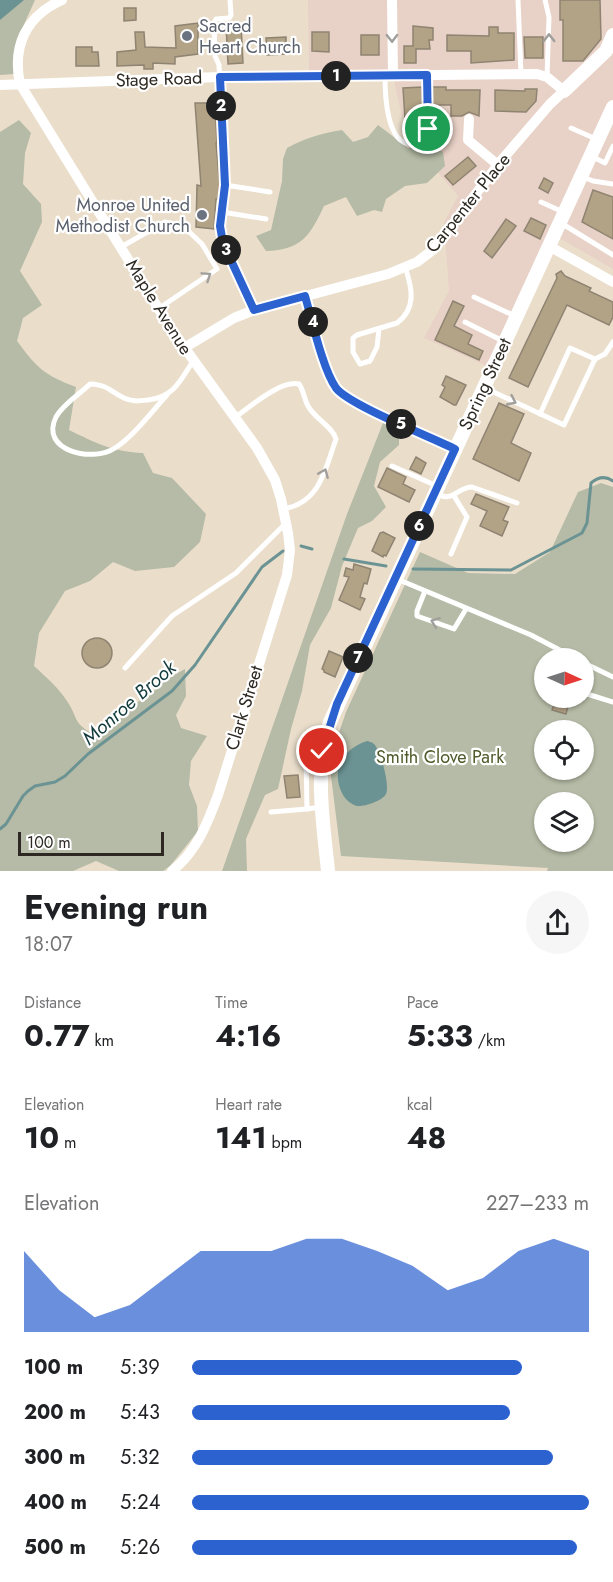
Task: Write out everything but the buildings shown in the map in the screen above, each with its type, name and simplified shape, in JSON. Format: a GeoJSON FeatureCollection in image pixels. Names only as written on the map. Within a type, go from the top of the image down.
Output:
{"type":"FeatureCollection","features":[{"type":"Feature","properties":{"kind":"street"},"geometry":{"type":"LineString","coordinates":[[20,84],[17,62],[21,41],[32,19],[47,7],[62,0]]}},
{"type":"Feature","properties":{"kind":"street"},"geometry":{"type":"LineString","coordinates":[[389,76],[392,0]]}},
{"type":"Feature","properties":{"kind":"street"},"geometry":{"type":"LineString","coordinates":[[548,76],[564,91],[606,51],[613,35]]}},
{"type":"Feature","properties":{"kind":"street","name":"Stage Road"},"geometry":{"type":"LineString","coordinates":[[0,85],[220,77],[520,74],[548,76]]}},
{"type":"Feature","properties":{"kind":"street","name":"Maple Avenue"},"geometry":{"type":"LineString","coordinates":[[20,84],[158,309],[257,448],[275,480],[287,528]]}},
{"type":"Feature","properties":{"kind":"street","name":"Carpenter Place"},"geometry":{"type":"LineString","coordinates":[[184,348],[234,318],[254,310],[388,274],[417,262],[434,249],[498,165],[564,91]]}},
{"type":"Feature","properties":{"kind":"street","name":"Spring Street"},"geometry":{"type":"LineString","coordinates":[[328,871],[320,780],[322,751],[337,704],[613,107]]}},
{"type":"Feature","properties":{"kind":"street"},"geometry":{"type":"LineString","coordinates":[[469,119],[468,140],[498,165]]}},
{"type":"Feature","properties":{"kind":"street"},"geometry":{"type":"LineString","coordinates":[[549,246],[613,282]]}},
{"type":"Feature","properties":{"kind":"street"},"geometry":{"type":"LineString","coordinates":[[305,296],[329,372],[339,391],[358,404],[455,449]]}},
{"type":"Feature","properties":{"kind":"street","name":"Clark Street"},"geometry":{"type":"LineString","coordinates":[[172,871],[190,855],[206,829],[218,795],[287,575],[290,550],[287,528]]}},
{"type":"Feature","properties":{"kind":"lane"},"geometry":{"type":"LineString","coordinates":[[230,0],[231,15],[229,18],[216,19],[214,23],[215,56],[220,77],[225,185],[220,226],[223,243],[254,310]]}},
{"type":"Feature","properties":{"kind":"lane"},"geometry":{"type":"LineString","coordinates":[[518,0],[520,74]]}},
{"type":"Feature","properties":{"kind":"lane"},"geometry":{"type":"LineString","coordinates":[[545,0],[549,17],[548,76]]}},
{"type":"Feature","properties":{"kind":"lane"},"geometry":{"type":"LineString","coordinates":[[389,76],[386,104],[389,119],[396,135],[402,142],[408,144],[420,143],[428,136],[427,75]]}},
{"type":"Feature","properties":{"kind":"lane"},"geometry":{"type":"LineString","coordinates":[[571,128],[597,140]]}},
{"type":"Feature","properties":{"kind":"lane"},"geometry":{"type":"LineString","coordinates":[[590,156],[605,163],[613,146]]}},
{"type":"Feature","properties":{"kind":"lane"},"geometry":{"type":"LineString","coordinates":[[581,176],[593,181],[613,184]]}},
{"type":"Feature","properties":{"kind":"lane"},"geometry":{"type":"LineString","coordinates":[[225,185],[270,192]]}},
{"type":"Feature","properties":{"kind":"lane"},"geometry":{"type":"LineString","coordinates":[[541,202],[613,255]]}},
{"type":"Feature","properties":{"kind":"lane"},"geometry":{"type":"LineString","coordinates":[[222,212],[266,219]]}},
{"type":"Feature","properties":{"kind":"lane"},"geometry":{"type":"LineString","coordinates":[[121,247],[165,222],[183,226],[207,252],[217,269],[158,309]]}},
{"type":"Feature","properties":{"kind":"lane"},"geometry":{"type":"LineString","coordinates":[[379,328],[374,354],[370,361],[360,364],[353,352],[353,338],[401,319],[410,305],[413,291],[405,267]]}},
{"type":"Feature","properties":{"kind":"lane"},"geometry":{"type":"LineString","coordinates":[[474,297],[516,317]]}},
{"type":"Feature","properties":{"kind":"lane"},"geometry":{"type":"LineString","coordinates":[[465,322],[505,341]]}},
{"type":"Feature","properties":{"kind":"lane"},"geometry":{"type":"LineString","coordinates":[[483,387],[564,425],[595,359],[605,354],[613,342]]}},
{"type":"Feature","properties":{"kind":"lane"},"geometry":{"type":"LineString","coordinates":[[540,414],[570,348],[595,359]]}},
{"type":"Feature","properties":{"kind":"lane"},"geometry":{"type":"LineString","coordinates":[[167,395],[156,399],[135,401],[123,398],[107,386],[90,384],[56,418],[54,429],[56,438],[69,451],[84,454],[101,454],[114,449],[176,387],[193,361]]}},
{"type":"Feature","properties":{"kind":"lane"},"geometry":{"type":"LineString","coordinates":[[234,418],[282,386],[292,382],[299,384],[307,406],[320,422],[335,433],[336,439],[323,476],[309,500],[297,507],[283,509]]}},
{"type":"Feature","properties":{"kind":"lane"},"geometry":{"type":"LineString","coordinates":[[392,466],[436,490],[444,498],[454,496],[465,487],[472,487],[517,503]]}},
{"type":"Feature","properties":{"kind":"lane"},"geometry":{"type":"LineString","coordinates":[[452,554],[467,519],[454,496]]}},
{"type":"Feature","properties":{"kind":"lane"},"geometry":{"type":"LineString","coordinates":[[125,668],[172,616],[236,573],[287,528]]}},
{"type":"Feature","properties":{"kind":"lane"},"geometry":{"type":"LineString","coordinates":[[396,578],[531,635],[550,648]]}},
{"type":"Feature","properties":{"kind":"lane"},"geometry":{"type":"LineString","coordinates":[[425,591],[417,616],[456,629],[466,609]]}},
{"type":"Feature","properties":{"kind":"lane"},"geometry":{"type":"LineString","coordinates":[[594,668],[613,677]]}},
{"type":"Feature","properties":{"kind":"lane"},"geometry":{"type":"LineString","coordinates":[[594,696],[613,702]]}},
{"type":"Feature","properties":{"kind":"lane"},"geometry":{"type":"LineString","coordinates":[[307,809],[306,756],[309,752],[322,751]]}},
{"type":"Feature","properties":{"kind":"lane"},"geometry":{"type":"LineString","coordinates":[[271,812],[322,807]]}},
{"type":"Feature","properties":{"kind":"shaded area"},"geometry":{"type":"Polygon","coordinates":[[[308,0],[613,0],[613,269],[549,232],[487,366],[424,338],[449,291],[444,222],[458,196],[406,135],[393,76],[309,75],[308,0]]]}},
{"type":"Feature","properties":{"kind":"green space"},"geometry":{"type":"Polygon","coordinates":[[[0,0],[35,0],[21,31],[14,74],[0,75],[0,0]]]}},
{"type":"Feature","properties":{"kind":"green space"},"geometry":{"type":"Polygon","coordinates":[[[19,120],[31,133],[25,153],[23,184],[41,204],[42,222],[20,271],[42,305],[23,318],[17,341],[42,370],[76,387],[69,430],[114,449],[143,453],[153,473],[172,478],[206,514],[200,542],[174,567],[135,571],[113,562],[90,581],[65,591],[39,633],[34,666],[52,682],[71,707],[79,723],[93,734],[113,726],[136,703],[151,694],[165,680],[185,669],[186,696],[176,715],[181,728],[207,736],[191,761],[189,785],[197,806],[198,831],[170,866],[163,871],[119,871],[96,861],[73,871],[0,871],[0,132],[19,120]]]}},
{"type":"Feature","properties":{"kind":"green space"},"geometry":{"type":"Polygon","coordinates":[[[378,125],[408,148],[431,146],[443,152],[445,166],[427,183],[405,186],[386,199],[382,212],[374,210],[357,216],[346,197],[324,206],[314,226],[303,239],[288,248],[266,251],[256,236],[271,230],[282,181],[283,159],[287,148],[314,136],[342,130],[353,142],[368,137],[378,125]]]}},
{"type":"Feature","properties":{"kind":"green space"},"geometry":{"type":"Polygon","coordinates":[[[387,421],[399,426],[399,445],[380,462],[374,486],[386,507],[372,521],[358,528],[342,566],[331,608],[310,645],[302,691],[278,789],[265,795],[246,839],[247,871],[222,871],[347,514],[383,423],[387,421]]]}},
{"type":"Feature","properties":{"kind":"green space","name":"Smith Clove Park"},"geometry":{"type":"Polygon","coordinates":[[[601,483],[613,487],[613,871],[547,871],[548,868],[341,856],[331,776],[336,743],[346,712],[420,552],[468,573],[515,574],[550,552],[578,492],[601,483]]]}},
{"type":"Feature","properties":{"kind":"water"},"geometry":{"type":"Polygon","coordinates":[[[0,0],[24,0],[0,20],[0,0]]]}},
{"type":"Feature","properties":{"kind":"water"},"geometry":{"type":"Polygon","coordinates":[[[367,741],[375,745],[380,755],[387,790],[384,797],[377,801],[357,806],[343,795],[339,786],[338,769],[351,749],[367,741]]]}},
{"type":"Feature","properties":{"kind":"waterway","name":"Monroe Brook"},"geometry":{"type":"LineString","coordinates":[[413,569],[511,570],[582,533],[587,523],[591,483],[602,478],[613,481]]}},
{"type":"Feature","properties":{"kind":"waterway","name":"Monroe Brook"},"geometry":{"type":"LineString","coordinates":[[301,546],[312,549]]}},
{"type":"Feature","properties":{"kind":"waterway","name":"Monroe Brook"},"geometry":{"type":"LineString","coordinates":[[0,829],[6,824],[28,791],[35,786],[55,782],[65,776],[88,754],[172,691],[195,665],[262,567],[283,551]]}},
{"type":"Feature","properties":{"kind":"waterway","name":"Monroe Brook"},"geometry":{"type":"LineString","coordinates":[[344,559],[386,566]]}},
{"type":"Feature","properties":{"kind":"place","name":"Sacred Heart Church"},"geometry":{"type":"Point","coordinates":[187,36]}},
{"type":"Feature","properties":{"kind":"place","name":"Monroe United Methodist Church"},"geometry":{"type":"Point","coordinates":[202,215]}},
{"type":"Feature","properties":{"kind":"route"},"geometry":{"type":"LineString","coordinates":[[322,751],[337,704],[455,449],[358,404],[339,391],[329,372],[305,296],[254,310],[223,243],[220,226],[225,185],[220,77],[427,75],[428,129]]}}]}
